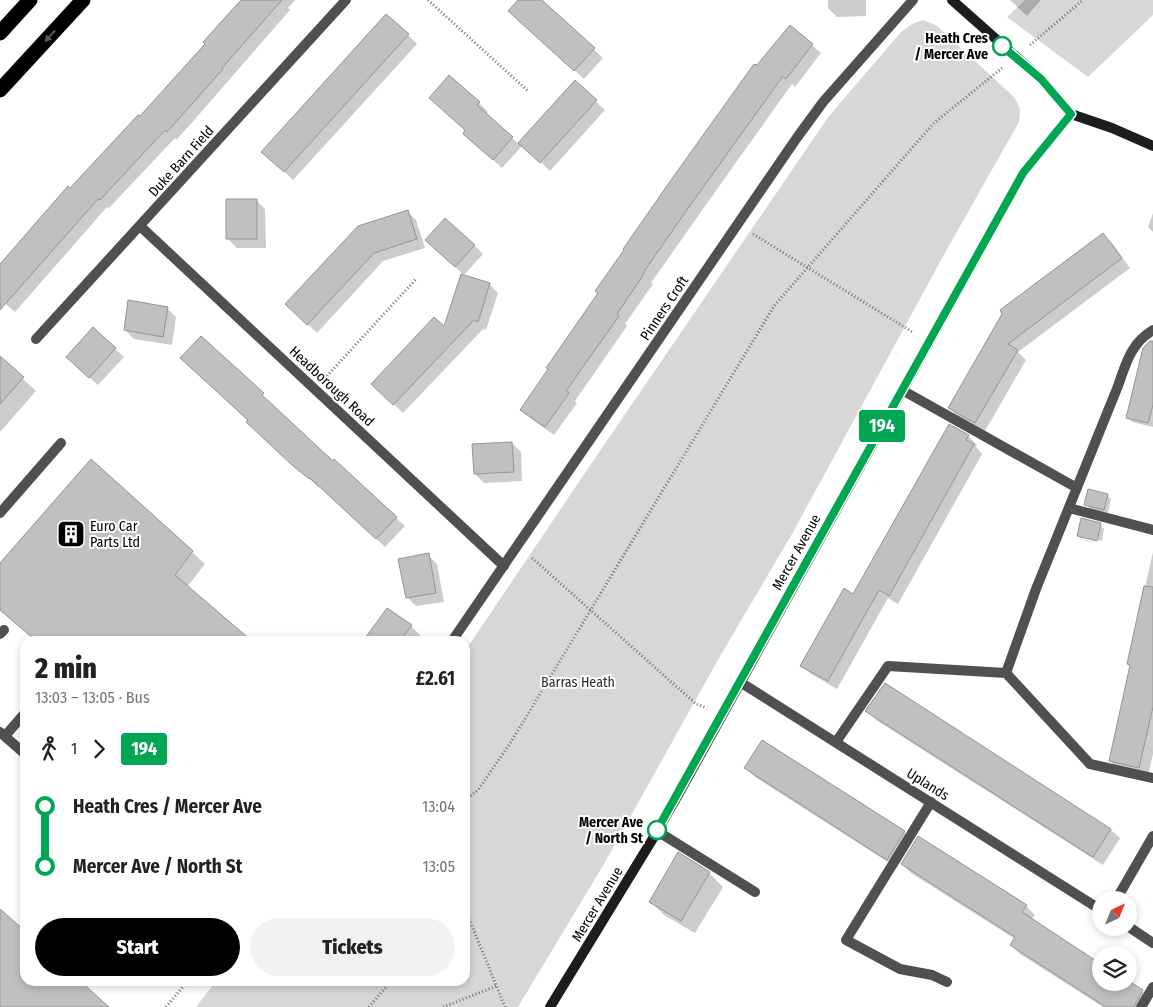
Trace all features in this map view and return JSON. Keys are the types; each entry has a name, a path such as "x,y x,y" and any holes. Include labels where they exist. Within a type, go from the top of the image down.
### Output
{"highway":[{"path":"0,32 30,0"},
{"path":"0,90 83,0"}],"street":[{"name":"Duke Barn Field","path":"36,339 346,0"},
{"name":"Pinners Croft","path":"455,636 823,102 913,0"},
{"path":"953,0 1041,79 1071,114 1112,128 1153,146"},
{"name":"Mercer Avenue","path":"550,1007 657,831 1023,173 1071,114"},
{"name":"Headborough Road","path":"140,226 504,566"},
{"path":"1006,674 1036,589 1118,386 1129,354 1139,340 1153,330"},
{"path":"902,390 1077,488"},
{"path":"0,513 61,442"},
{"path":"1069,508 1153,530"},
{"path":"836,742 888,666 1006,674 1090,764 1153,778"},
{"name":"Uplands","path":"740,682 1092,904"},
{"path":"20,718 2,734 20,750"},
{"path":"931,802 846,940 900,969 932,975 947,982"},
{"path":"657,831 754,892"},
{"path":"1121,891 1153,836"},
{"path":"1138,933 1153,943"},
{"path":"1141,1007 1153,987"}],"path":[{"path":"428,0 528,90"},
{"path":"470,796 478,790 511,742 774,306 933,124 1083,0"},
{"path":"738,224 806,268 929,341"},
{"path":"315,389 416,279"},
{"path":"518,546 696,704 722,715"},
{"path":"470,921 506,1007"},
{"path":"166,1007 184,986"},
{"path":"369,1007 387,986"},
{"path":"443,1007 497,986"}],"green space":[{"path":"1025,0 1153,0 1153,15 1088,77 1007,17"},
{"name":"Barras Heath","path":"923,20 936,25 1015,98 1020,109 1019,122 941,260 792,534 719,658 604,864 518,1007 196,1007 212,986 470,986 470,644 829,116 901,32 912,24"}],"building":[{"path":"241,0 282,0 167,132 165,130 100,200 98,199 0,310 0,264 68,186 70,188 138,115 140,116 205,44 203,42"},
{"path":"518,0 542,0 595,48 574,71 508,11"},
{"path":"386,14 409,34 284,172 261,152"},
{"path":"790,25 813,44 786,79 783,76 684,214 643,273 617,314 619,316 566,391 569,393 545,427 520,410 548,369 546,368 598,293 595,291 671,180 754,64 757,65"},
{"path":"449,75 480,102 477,105 513,137 493,160 463,134 465,130 429,98"},
{"path":"575,80 597,100 540,163 518,143"},
{"path":"226,199 257,199 257,239 226,239"},
{"path":"408,210 417,239 374,253 307,325 285,304 358,226"},
{"path":"445,218 475,245 455,267 425,240"},
{"path":"1103,233 1122,258 1008,344 1018,350 975,423 948,408 1002,314 1000,310"},
{"path":"461,274 490,283 478,322 474,320 393,405 371,384 434,317 444,326"},
{"path":"128,300 168,307 163,337 124,330"},
{"path":"93,327 116,348 89,378 66,357"},
{"path":"201,336 264,393 262,395 333,461 334,459 397,517 376,539 310,478 292,465 246,422 248,420 180,358"},
{"path":"1150,341 1153,341 1153,405 1148,423 1126,418 1143,348"},
{"path":"0,356 24,377 0,404"},
{"path":"949,424 969,435 966,440 974,444 889,596 879,590 828,681 800,666 844,588 853,594"},
{"path":"512,442 514,472 474,474 472,444"},
{"path":"91,459 193,551 175,575 246,636 30,636 0,610 0,563"},
{"path":"1088,489 1108,494 1104,510 1084,505"},
{"path":"1081,518 1101,523 1097,541 1077,536"},
{"path":"429,553 436,593 406,598 398,559"},
{"path":"1144,586 1153,587 1153,707 1139,768 1109,761 1130,665 1127,664"},
{"path":"387,608 412,625 404,636 367,636"},
{"path":"885,683 1111,829 1093,857 865,711"},
{"path":"762,740 905,831 887,860 744,768"},
{"path":"918,836 1027,905 1022,912 1092,958 1092,991 1137,991 1137,986 1143,990 1134,1007 1106,1007 1010,945 1015,937 901,864"},
{"path":"678,852 710,872 681,921 649,902"},
{"path":"0,909 20,927 20,986 86,986 109,1007 0,1007"}],"bus line":[{"name":"194","path":"657,830 1023,173 1071,114 1041,79 1002,46"}],"place":[{"name":"Heath Cres / Mercer Ave","path":"1002,46"},
{"name":"Euro Car Parts Ltd","path":"71,534"},
{"name":"Mercer Ave / North St","path":"657,830"}]}
